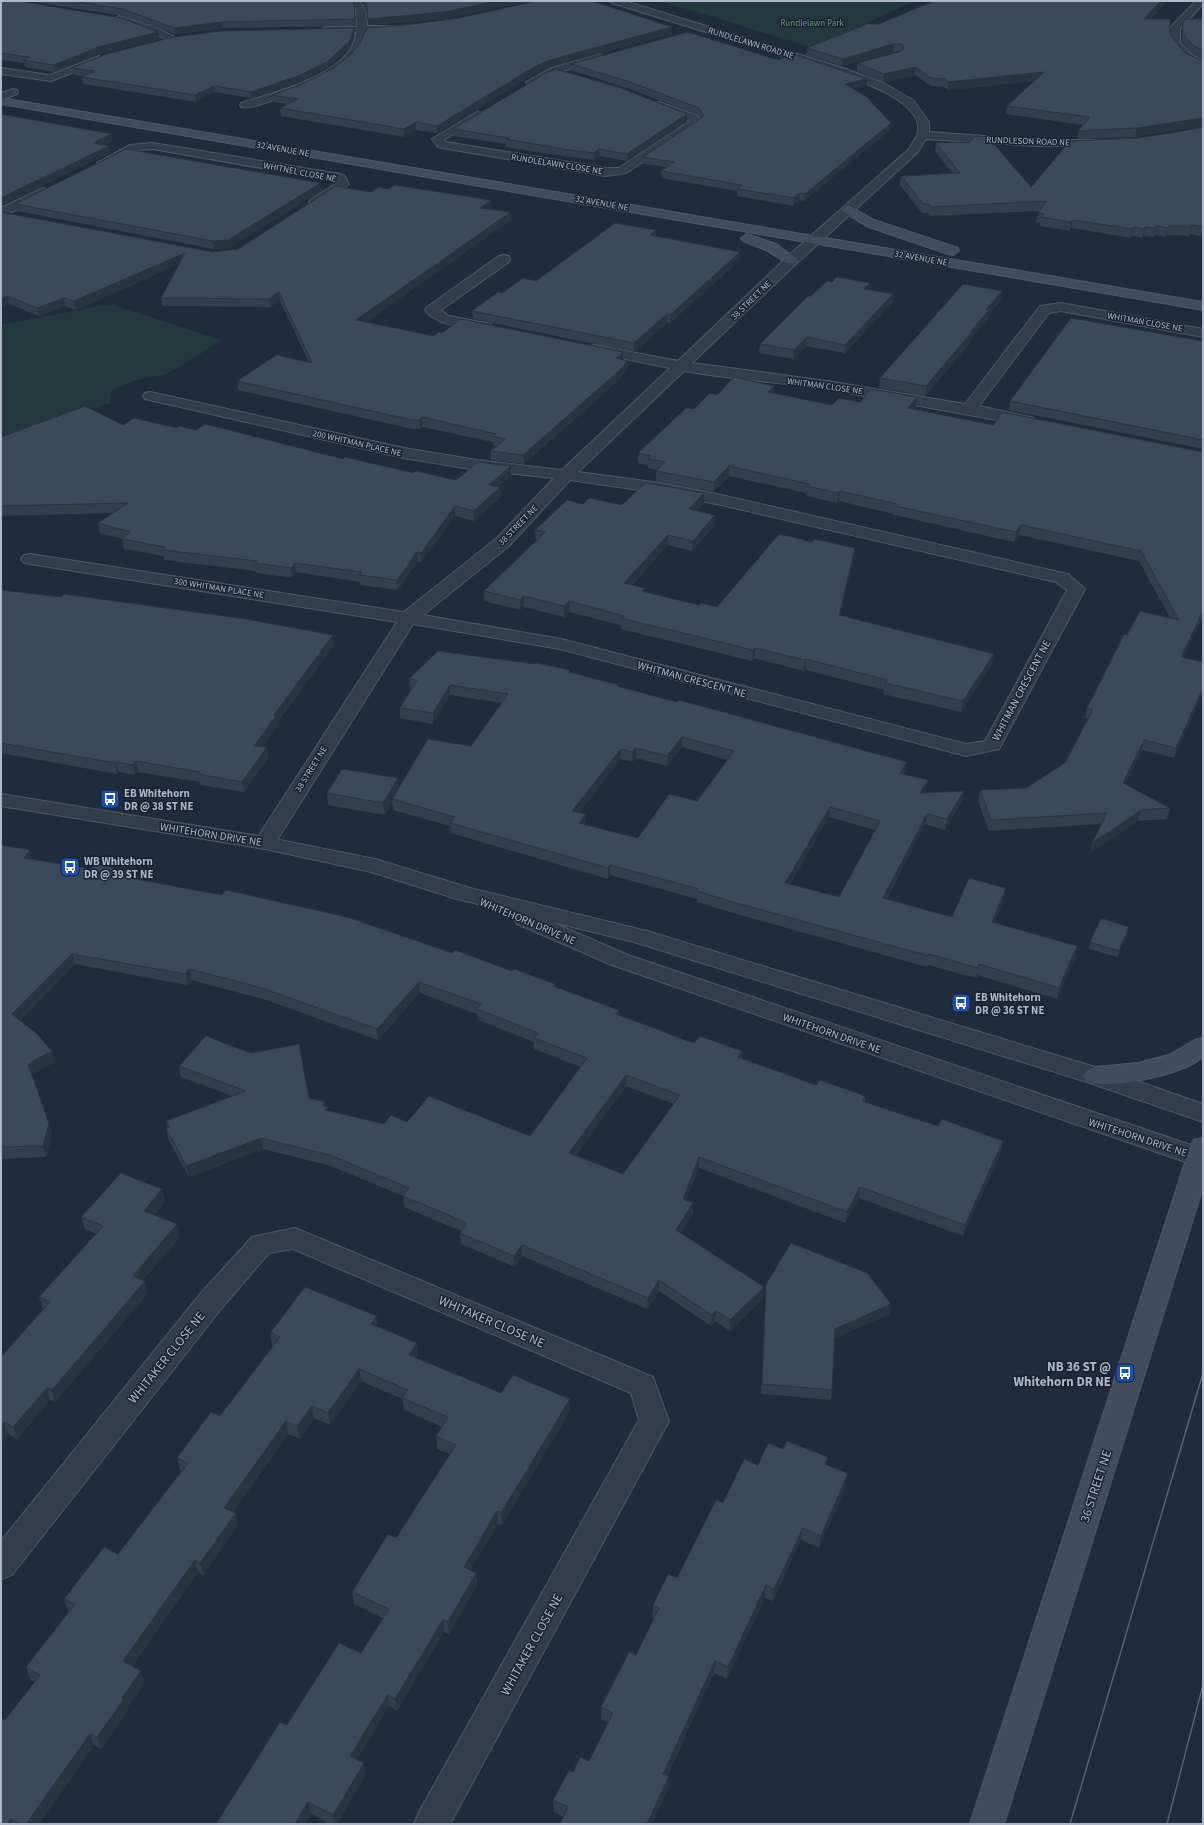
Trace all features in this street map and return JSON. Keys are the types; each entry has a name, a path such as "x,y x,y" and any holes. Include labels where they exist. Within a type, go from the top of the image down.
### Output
{"main road":[{"name":"32 AVENUE NE","path":"7,91 396,156"},
{"name":"32 AVENUE NE","path":"1,101 693,219 818,232 953,251 1203,293"},
{"path":"848,209 870,223 887,230 953,251"},
{"path":"693,219 771,247 792,260"},
{"name":"32 AVENUE NE","path":"818,232 1203,306"},
{"path":"1096,1076 1138,1072 1178,1062 1203,1046"},
{"name":"36 STREET NE","path":"987,1824 1202,1155"}],"street":[{"path":"245,105 283,94 327,73 353,52 358,45 362,30 362,13 354,1"},
{"name":"RUNDLELAWN ROAD NE","path":"616,1 842,71 879,85 909,102 923,122 923,135"},
{"path":"1201,1 1175,28 1175,42 1188,57 1203,65"},
{"path":"110,18 137,24 178,39 155,43"},
{"path":"315,30 406,28"},
{"path":"690,33 706,29"},
{"path":"521,88 555,70 611,54"},
{"path":"1,71 51,78 112,55"},
{"path":"842,71 856,67"},
{"path":"555,70 576,77"},
{"path":"1,97 7,91"},
{"name":"RUNDLELAWN CLOSE NE","path":"489,108 438,139 442,145 606,172 622,171 696,122 694,118 646,100"},
{"path":"818,232 848,209 913,151 923,135"},
{"name":"RUNDLESON ROAD NE","path":"923,135 1037,143 1108,143"},
{"name":"WHITNEL CLOSE NE","path":"94,167 134,148 153,146 340,178 343,184 307,207"},
{"path":"1,213 54,187"},
{"path":"1,213 24,218"},
{"name":"38 STREET NE","path":"265,843 408,618 503,542 566,475 792,260 818,232"},
{"path":"499,330 445,319 432,310 504,259"},
{"name":"WHITMAN CLOSE NE","path":"969,409 1045,309 1061,307 1203,333"},
{"name":"WHITMAN CLOSE NE","path":"583,347 681,367 827,385 1047,424"},
{"name":"200 WHITMAN PLACE NE","path":"150,396 404,453 477,465 566,475"},
{"name":"WHITMAN CRESCENT NE","path":"408,618 561,644 966,750 992,745 1076,589 1062,578 721,500 660,488 566,475"},
{"name":"300 WHITMAN PLACE NE","path":"30,559 408,618"},
{"name":"WHITEHORN DRIVE NE","path":"1,800 265,843 375,866 465,894 639,936 1096,1076 1203,1113"},
{"name":"WHITEHORN DRIVE NE","path":"465,894 620,960 1051,1108 1202,1155"},
{"name":"WHITAKER CLOSE NE","path":"1,1565 211,1302 261,1244 295,1238 643,1385 654,1421 432,1824"}],"green space":[{"name":"Rundlelawn Park","path":"660,1 914,1 814,48"},
{"path":"109,304 223,340 167,374 133,381 114,389 110,395 111,403 31,425 12,436 1,432 1,325"}],"building":[{"path":"1,1 20,1 121,18 158,32 99,47 53,65 23,60 29,57 1,53"},
{"path":"71,1 352,1 354,3 355,19 222,22 174,28 123,9"},
{"path":"364,1 497,1 444,12 368,19 367,6"},
{"path":"536,1 592,1 672,27 550,60 536,66 437,126 416,122 404,129 280,108 298,99 272,95 298,86 334,68 349,56 360,43 367,28 459,18"},
{"path":"934,1 1161,1 1144,19 1170,19 1170,35 1185,53 1203,61 1203,118 1137,128 1078,131 1090,117 1007,106 1044,72 948,82 945,79 931,78 916,67 884,74 857,63 902,51 904,47 902,44 893,44 843,59 807,48 867,24 879,24"},
{"path":"1185,19 1203,19 1203,51 1194,46 1183,34 1183,22"},
{"path":"354,28 350,41 327,62 298,76 251,92 214,86 195,95 82,77 95,71 71,68 107,54 173,37 222,31"},
{"path":"688,32 778,60 793,54 867,79 845,84 867,97 891,123 805,194 800,193 794,198 737,189 742,185 661,171 674,162 643,157 701,118 704,115 699,108 630,82 571,64"},
{"path":"556,69 621,88 687,114 627,154 599,149 594,153 563,149 453,129 546,73"},
{"path":"1,114 112,134 93,143 109,146 1,198"},
{"path":"1203,127 1203,227 1192,225 1191,227 1169,226 1168,228 1157,226 1156,228 1145,227 1144,229 1134,227 1133,229 1041,217 1044,214 1038,213 1047,201 931,207 928,204 923,204 901,176 960,173 936,143 970,142 976,136 988,137 1031,187 1070,141 1137,138"},
{"path":"126,149 321,183 228,240 213,241 15,204"},
{"path":"394,185 491,200 480,208 511,212 356,320 434,336 439,332 442,333 461,319 623,352 616,358 628,361 621,369 523,455 491,451 505,439 493,436 496,434 422,417 419,420 412,420 237,381 276,355 312,363 279,292 269,299 161,298 185,253 74,301 64,298 37,308 7,296 1,299 1,212 213,252 238,249 336,186 371,192 379,187 388,189"},
{"path":"615,223 656,230 650,235 740,252 670,315 667,314 634,343 472,311 498,292 502,293 523,278 536,281"},
{"path":"837,277 870,283 864,289 893,294 845,345 807,337 794,350 760,344 808,296 811,296 827,281 832,282"},
{"path":"963,284 1002,291 986,310 989,310 970,332 972,332 926,386 880,378"},
{"path":"1071,318 1203,341 1203,440 1010,401"},
{"path":"734,377 774,386 768,392 832,405 839,398 860,402 871,389 917,397 908,408 993,425 1002,412 1203,452 1203,611 1181,657 1203,662 1203,688 1176,748 1144,740 1123,783 1170,808 1141,810 1092,843 1107,813 991,820 980,790 1026,788 1065,763 1093,709 1087,708 1124,634 1127,635 1140,611 1179,620 1141,551 1021,525 1016,532 895,506 897,504 840,491 838,493 807,486 809,484 729,466 714,482 656,471 665,462 648,459 651,456 638,453 686,408 694,409 710,393 717,395"},
{"path":"85,406 123,425 134,418 177,428 179,426 196,430 205,424 343,459 345,457 414,473 416,471 456,480 478,462 511,466 489,485 500,487 474,511 455,506 421,553 417,552 397,580 359,575 361,572 295,563 291,568 255,563 257,561 163,550 165,547 122,539 130,532 98,523 128,503 1,506 1,437"},
{"path":"645,483 704,493 689,509 715,515 693,541 668,535 624,583 644,588 642,591 699,605 701,603 717,607 779,534 812,542 814,539 855,548 839,615 994,654 963,701 885,683 887,680 806,659 755,648 753,650 621,618 624,616 569,601 564,606 524,596 520,600 484,591 545,532 535,530 567,500 583,504 589,498 622,505"},
{"path":"1,590 61,597 64,594 246,619 333,635 274,715 276,716 254,746 267,747 242,782 198,774 200,772 136,761 133,765 115,763 1,743"},
{"path":"438,651 535,664 537,663 570,670 569,672 619,685 617,686 677,702 679,700 907,762 900,773 928,780 920,793 964,791 947,819 927,814 883,898 952,917 969,878 1006,888 992,922 1077,946 1059,988 979,964 978,968 929,954 929,956 733,902 697,891 699,889 610,865 608,868 450,823 455,817 392,799 428,739 471,746 508,694 450,685 433,713 400,708 417,680 409,679","holes":["682,737 734,751 697,801 669,794 638,838 579,823 586,814 572,811 621,749 632,752 636,748 667,756","830,807 880,821 839,897 785,883"]},
{"path":"342,769 398,778 383,803 327,793"},
{"path":"1,845 30,850 24,858 91,869 95,864 134,872 130,878 222,895 226,890 347,917 452,953 455,950 512,971 514,969 555,984 553,986 619,1010 616,1014 694,1043 700,1036 742,1051 738,1057 816,1085 820,1080 865,1096 862,1101 938,1126 942,1119 1003,1141 965,1225 860,1187 847,1212 699,1157 683,1199 693,1203 676,1230 764,1287 730,1320 716,1310 712,1315 659,1280 648,1298 522,1245 514,1256 460,1233 467,1223 403,1196 409,1188 330,1155 261,1138 186,1166 166,1128 169,1127 166,1121 246,1091 179,1066 206,1036 251,1053 299,1044 309,1098 325,1102 323,1106 328,1107 326,1110 384,1124 391,1115 407,1122 429,1096 530,1136 587,1058 534,1038 538,1033 477,1009 481,1004 419,982 377,1029 262,988 189,969 185,974 72,954 12,1014 36,1033 52,1051 28,1064 49,1123 43,1146 1,1147","holes":["626,1075 680,1095 623,1174 569,1153"]},
{"path":"1101,918 1129,927 1119,951 1090,942"},
{"path":"121,1173 162,1189 144,1211 177,1224 133,1276 145,1281 52,1390 47,1388 13,1427 4,1422 1,1426 1,1357 50,1302 39,1297 103,1226 81,1217"},
{"path":"791,1243 867,1273 891,1304 835,1329 832,1390 762,1384 766,1284"},
{"path":"305,1287 377,1316 371,1324 417,1343 409,1355 501,1393 513,1375 570,1399 501,1513 497,1511 464,1567 476,1573 448,1622 443,1620 395,1699 388,1694 350,1756 364,1763 333,1815 308,1802 295,1824 216,1824 280,1722 287,1725 339,1643 361,1653 389,1609 352,1592 388,1534 396,1538 456,1445 436,1436 448,1417 402,1398 408,1390 359,1369 328,1413 312,1406 297,1426 286,1421 224,1508 236,1513 200,1563 195,1560 123,1661 141,1671 122,1698 124,1699 97,1737 90,1734 26,1824 19,1824 11,1819 7,1824 1,1824 1,1718 5,1720 40,1675 26,1667 75,1604 64,1599 104,1547 118,1554 188,1463 177,1458 211,1412 220,1416 280,1337 270,1333"},
{"path":"787,1441 828,1457 825,1464 848,1473 821,1536 803,1528 774,1589 766,1585 728,1667 715,1661 663,1774 669,1776 647,1824 560,1824 568,1807 553,1800 569,1770 573,1772 580,1757 589,1761 613,1713 601,1707 629,1652 636,1655 659,1608 653,1605 668,1574 677,1578 716,1500 723,1503 744,1459 758,1465 768,1443 783,1449"}],"tram line":[{"path":"1070,1824 1203,1373"},
{"path":"1167,1824 1203,1685"}],"place":[{"name":"EB Whitehorn DR @ 38 ST NE","path":"110,799"},
{"name":"WB Whitehorn DR @ 39 ST NE","path":"70,867"},
{"name":"EB Whitehorn DR @ 36 ST NE","path":"961,1003"},
{"name":"NB 36 ST @ Whitehorn DR NE","path":"1125,1373"}]}
